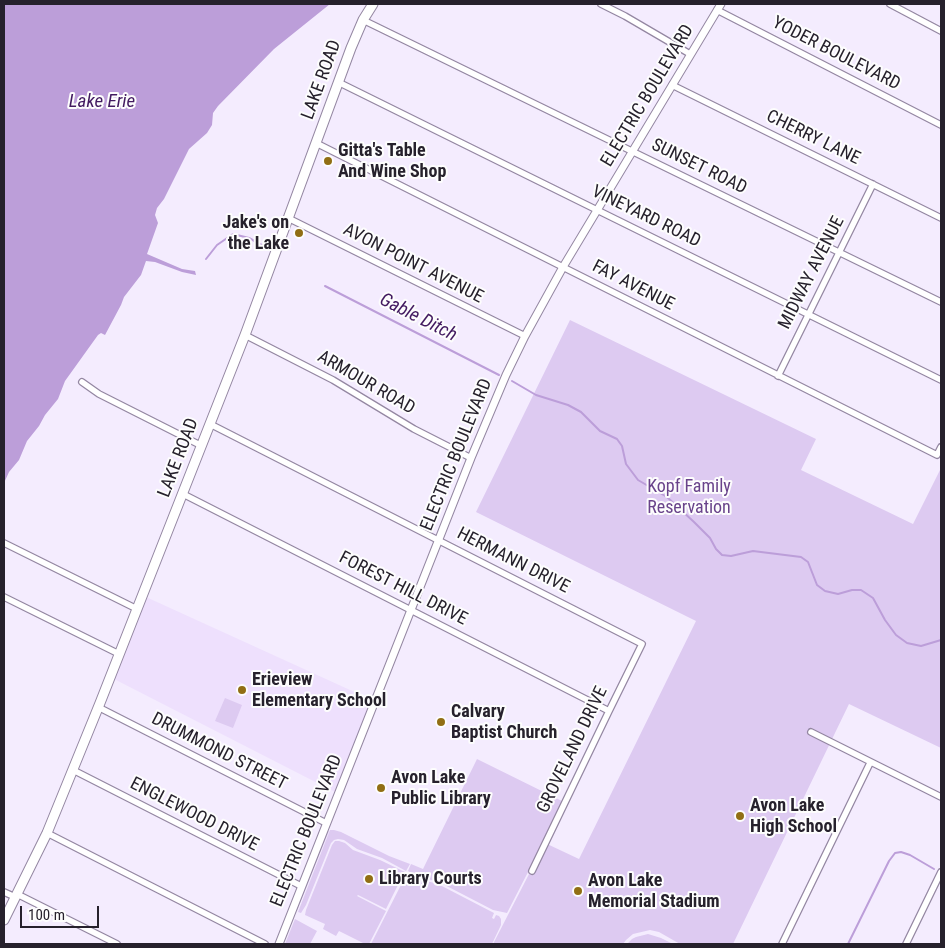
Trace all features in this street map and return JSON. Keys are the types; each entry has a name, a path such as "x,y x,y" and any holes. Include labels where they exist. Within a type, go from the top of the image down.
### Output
{"main road":[{"name":"LAKE ROAD","path":"4,920 47,833 120,654 245,335 338,82 363,20 373,4"}],"street":[{"path":"601,4 690,54"},
{"path":"890,4 941,31"},
{"name":"ELECTRIC BOULEVARD","path":"278,944 502,384 525,336 563,267 719,7"},
{"name":"YODER BOULEVARD","path":"719,7 941,125"},
{"name":"SUNSET ROAD","path":"363,20 941,302"},
{"name":"VINEYARD ROAD","path":"338,82 941,380"},
{"name":"CHERRY LANE","path":"672,85 941,218"},
{"name":"FAY AVENUE","path":"316,143 778,376 939,454"},
{"name":"MIDWAY AVENUE","path":"778,376 873,184"},
{"name":"AVON POINT AVENUE","path":"288,218 525,336"},
{"name":"ARMOUR ROAD","path":"245,335 333,380 414,429 471,458"},
{"path":"82,382 99,394 202,446"},
{"name":"HERMANN DRIVE","path":"210,424 642,644"},
{"path":"939,454 941,447"},
{"name":"FOREST HILL DRIVE","path":"183,494 608,711"},
{"path":"4,543 137,609"},
{"path":"4,597 120,654"},
{"name":"GROVELAND DRIVE","path":"532,870 642,644"},
{"name":"DRUMMOND STREET","path":"98,707 326,823"},
{"path":"811,732 941,798"},
{"path":"782,944 870,762"},
{"name":"ENGLEWOOD DRIVE","path":"73,770 302,886"},
{"path":"47,833 266,944"},
{"path":"906,944 941,872"},
{"path":"4,892 116,944"}],"shaded area":[{"name":"Erieview Elementary School","path":"146,597 372,700 335,792 114,679"}],"green space":[{"name":"Kopf Family Reservation","path":"570,320 816,439 801,470 913,524 941,468 941,748 849,704 733,944 680,944 659,932 650,930 633,934 623,944 493,944 545,843 579,859 696,621 476,512"},
{"path":"225,698 242,705 233,728 215,721"},
{"path":"477,759 564,802 507,913 493,910 437,881 420,878 408,871 411,864 423,869"},
{"path":"330,830 341,832 389,856 410,864 406,871 382,858 357,849 344,840 334,840 331,843 306,905 301,913 298,912"},
{"path":"329,831 297,911 296,908 326,833"},
{"path":"335,841 345,843 353,850 405,872 386,909 357,896 386,911 369,944 365,944 339,931 336,936 323,929 325,924 305,915"},
{"path":"407,873 419,879 438,884 494,913 492,918 494,919 496,915 499,916 501,925 492,944 371,944 404,879 407,880 408,878 405,876"},
{"path":"295,919 317,931 310,944 285,944"},
{"path":"648,934 673,944 627,944 636,937"}],"water":[{"name":"Lake Erie","path":"4,4 330,4 274,49 218,106 213,113 212,125 207,133 189,149 164,199 157,208 155,215 158,223 147,254 182,269 195,271 196,275 146,261 141,275 124,297 105,335 101,333 98,335 65,381 58,399 27,441 19,460 9,472 4,483"}],"waterway":[{"name":"Gable Ditch","path":"206,259 217,245 233,234 249,238 269,249"},
{"name":"Gable Ditch","path":"325,286 499,375"},
{"name":"Gable Ditch","path":"512,381 536,395 568,405 581,412 600,431 617,439 622,446 626,464 638,480 667,497 710,538 722,555 731,556 753,551 801,557 808,562 817,585 825,591 838,594 852,590 861,590 873,598 896,635 907,643 921,646 941,640"},
{"path":"848,944 889,861 895,853 901,852 910,855 934,869"}],"place":[{"name":"Gitta's Table And Wine Shop","path":"328,161"},
{"name":"Jake's on the Lake","path":"299,233"},
{"name":"Erieview Elementary School","path":"242,690"},
{"name":"Calvary Baptist Church","path":"441,722"},
{"name":"Avon Lake Public Library","path":"381,788"},
{"name":"Avon Lake High School","path":"740,816"},
{"name":"Library Courts","path":"369,879"},
{"name":"Avon Lake Memorial Stadium","path":"578,891"}]}
